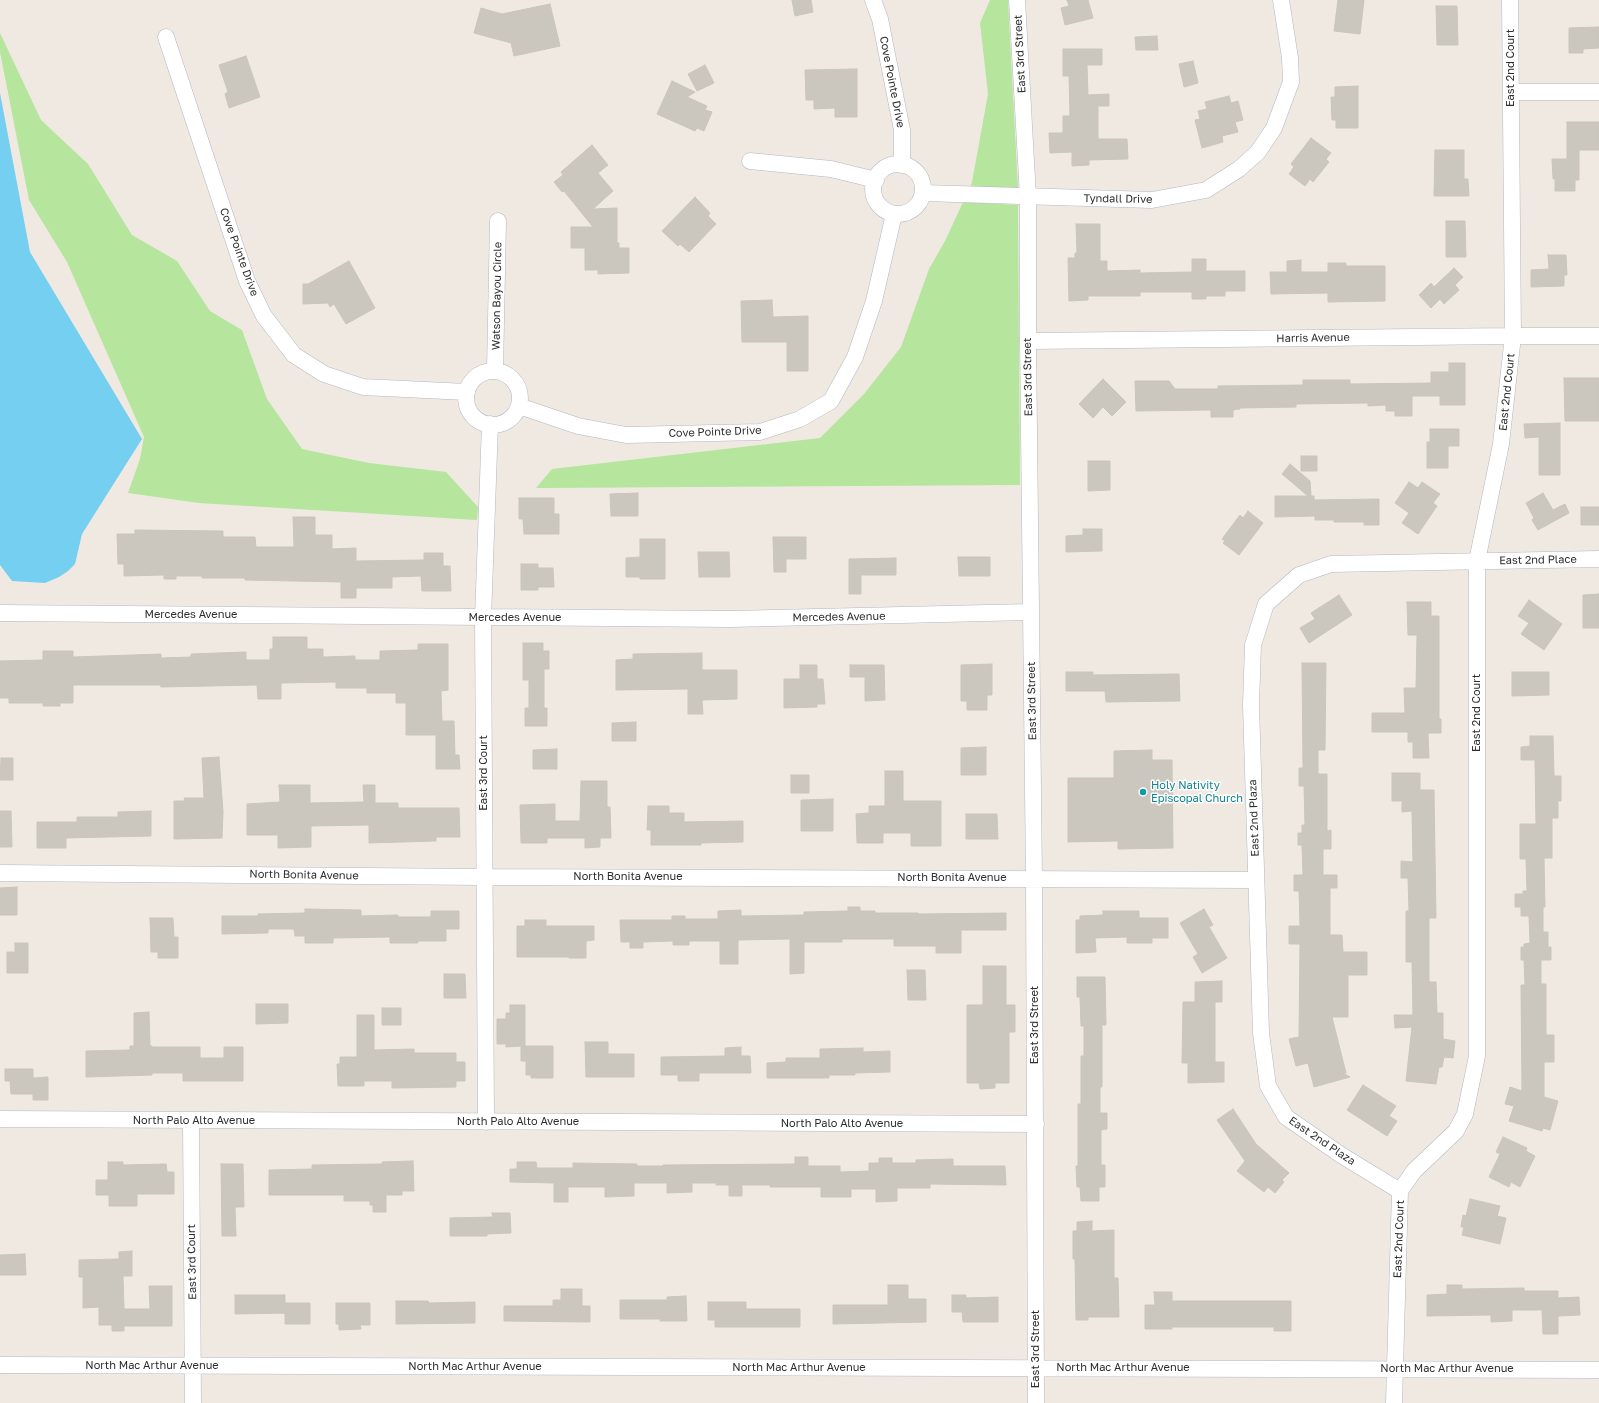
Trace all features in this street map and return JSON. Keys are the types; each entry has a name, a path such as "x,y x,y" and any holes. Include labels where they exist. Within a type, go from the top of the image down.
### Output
{"street":[{"name":"Cove Pointe Drive","path":"873,0 880,19 902,130 902,165"},
{"name":"East 3rd Street","path":"1017,0 1028,197 1030,612 1036,1124 1036,1403"},
{"name":"Tyndall Drive","path":"923,193 1152,200 1206,190 1239,169 1258,152 1274,128 1291,82 1290,58 1281,0"},
{"name":"East 2nd Court","path":"1394,1403 1400,1191 1414,1170 1456,1131 1465,1114 1477,1056 1477,561 1501,444 1513,336 1510,0"},
{"name":"Cove Pointe Drive","path":"166,37 248,281 264,316 294,355 324,374 364,387 467,392"},
{"path":"1511,92 1599,92"},
{"path":"750,161 831,169 876,180"},
{"path":"902,165 915,171 920,177 923,185 923,193 921,200 910,212 894,214 880,206 876,200 874,192 876,180 884,170 891,166 902,165"},
{"name":"Cove Pointe Drive","path":"519,406 578,426 626,435 760,432 800,419 831,401 855,357 874,301 894,214"},
{"name":"Watson Bayou Circle","path":"495,371 498,221"},
{"name":"Harris Avenue","path":"1028,341 1599,336"},
{"path":"495,371 503,372 511,377 517,384 520,392 520,402 517,411 511,418 504,423 490,424 477,419 471,412 467,405 467,392 472,380 486,372 495,371"},
{"name":"East 3rd Court","path":"486,1122 483,618 490,424"},
{"name":"East 2nd Place","path":"1477,561 1599,559"},
{"name":"East 2nd Plaza","path":"1400,1191 1341,1155 1286,1117 1268,1086 1261,1033 1251,705 1253,645 1266,604 1299,574 1331,564 1477,561"},
{"name":"Mercedes Avenue","path":"0,613 730,619 1030,612"},
{"name":"North Bonita Avenue","path":"0,873 484,877 1256,880"},
{"name":"North Palo Alto Avenue","path":"0,1119 1036,1124"},
{"name":"East 3rd Court","path":"191,1121 193,1403"},
{"name":"North Mac Arthur Avenue","path":"0,1365 1599,1370"}],"green space":[{"path":"990,0 1008,0 1018,189 970,187 988,94 980,23"},
{"path":"0,33 41,120 88,164 132,235 177,261 210,311 242,330 267,399 302,449 369,463 446,472 478,507 477,520 199,503 128,493 140,459 144,437 67,262 29,200 0,52"},
{"path":"963,202 1018,205 1020,485 536,488 552,469 820,438 864,394 901,347 929,269 945,241"}],"water":[{"path":"0,93 30,252 142,439 82,534 75,564 59,577 45,583 12,581 0,565"}],"building":[{"path":"792,0 811,0 813,12 795,16"},
{"path":"1067,0 1088,0 1093,18 1065,25 1061,8 1069,6"},
{"path":"1338,0 1364,0 1360,34 1334,31"},
{"path":"550,4 560,46 514,56 511,43 474,33 481,8 502,14"},
{"path":"1436,6 1457,6 1458,45 1437,45"},
{"path":"1599,27 1599,48 1583,49 1583,53 1569,53 1569,28"},
{"path":"1157,36 1158,50 1136,50 1135,37"},
{"path":"1063,49 1102,49 1102,65 1087,65 1088,95 1109,94 1109,106 1098,106 1098,139 1127,139 1128,159 1089,160 1089,165 1072,166 1072,152 1050,153 1049,133 1063,133 1063,116 1070,116 1069,76 1063,76"},
{"path":"246,56 260,97 229,108 225,94 228,92 219,65"},
{"path":"1193,61 1198,83 1184,87 1179,64"},
{"path":"705,65 714,83 697,91 688,74"},
{"path":"857,69 857,117 835,117 835,108 814,109 814,100 806,100 805,70"},
{"path":"672,81 695,92 687,97 707,106 705,110 712,112 704,131 697,128 695,131 657,114"},
{"path":"1358,86 1358,128 1336,128 1336,120 1332,120 1331,97 1335,97 1335,87"},
{"path":"1229,96 1231,103 1238,101 1243,120 1235,122 1238,132 1222,136 1223,142 1202,148 1195,120 1200,119 1198,111 1207,109 1205,102"},
{"path":"1567,122 1599,122 1599,150 1579,150 1579,180 1575,180 1575,191 1555,191 1552,159 1567,159"},
{"path":"1311,138 1331,153 1326,159 1329,162 1313,182 1310,179 1305,186 1289,174 1294,167 1291,164"},
{"path":"592,145 608,165 598,173 613,191 593,209 617,208 617,243 619,243 619,248 629,248 629,273 598,274 598,270 585,270 585,248 571,248 571,227 593,227 564,191 562,192 554,182 563,175 561,172"},
{"path":"1435,150 1464,150 1464,179 1468,179 1469,196 1434,196"},
{"path":"695,197 710,213 708,216 716,224 689,252 680,244 678,246 662,231"},
{"path":"1446,221 1465,221 1466,257 1446,257"},
{"path":"1076,224 1100,224 1100,261 1107,261 1107,271 1140,270 1140,273 1192,272 1192,259 1206,259 1206,271 1245,271 1245,291 1225,291 1225,296 1206,296 1206,299 1192,299 1192,292 1140,292 1140,296 1088,296 1088,300 1069,301 1068,258 1075,258 1075,253 1077,253"},
{"path":"1548,255 1566,255 1567,275 1564,275 1564,286 1531,287 1531,270 1549,269"},
{"path":"1301,260 1301,272 1328,272 1328,263 1346,263 1346,266 1385,266 1385,301 1328,302 1328,293 1271,294 1270,272 1287,272 1287,261"},
{"path":"349,261 375,308 346,324 334,304 330,307 328,303 303,304 303,284 308,284"},
{"path":"1454,268 1463,277 1455,285 1459,290 1444,304 1440,299 1431,308 1419,295 1431,283 1434,287"},
{"path":"772,300 773,317 808,316 808,371 787,371 787,342 742,342 741,301"},
{"path":"1449,363 1465,363 1465,405 1440,405 1440,396 1412,396 1412,416 1395,416 1395,411 1386,411 1386,405 1368,406 1368,403 1296,404 1296,407 1240,408 1233,410 1233,417 1211,417 1211,410 1136,411 1135,381 1169,381 1175,389 1218,389 1218,386 1303,385 1303,380 1350,380 1350,384 1431,383 1431,372 1449,372"},
{"path":"1564,378 1599,378 1599,421 1565,421"},
{"path":"1103,379 1126,402 1112,416 1103,407 1093,418 1079,404"},
{"path":"1560,423 1560,475 1539,475 1539,437 1525,438 1524,424"},
{"path":"1430,429 1459,429 1459,446 1448,446 1448,468 1427,468 1427,442 1430,442"},
{"path":"1301,456 1317,456 1317,471 1301,471"},
{"path":"1088,461 1110,461 1110,490 1088,491"},
{"path":"1290,464 1310,481 1311,496 1314,496 1314,500 1379,499 1379,525 1364,525 1364,522 1334,522 1334,520 1315,520 1315,516 1275,517 1275,496 1308,496 1282,474"},
{"path":"1409,482 1418,488 1422,482 1440,494 1433,503 1437,506 1418,534 1402,523 1409,513 1395,503"},
{"path":"638,493 638,516 611,516 610,494"},
{"path":"1543,493 1553,510 1565,504 1569,513 1538,530 1532,520 1534,518 1526,503"},
{"path":"519,498 554,498 554,514 559,514 559,534 524,534 523,519 519,519"},
{"path":"1581,507 1599,507 1599,525 1581,525"},
{"path":"1248,511 1263,523 1239,555 1223,543 1225,541 1222,539 1240,515 1243,518"},
{"path":"293,517 315,517 315,535 332,535 332,549 356,548 356,561 424,560 424,553 443,553 443,566 450,566 451,591 422,591 421,576 392,577 392,588 356,588 356,598 341,598 341,582 245,580 245,578 202,578 202,576 176,576 176,579 164,579 164,575 124,576 124,564 118,564 117,534 135,534 135,530 223,531 223,537 255,537 256,547 294,547"},
{"path":"1083,529 1102,529 1102,551 1066,552 1066,536 1083,535"},
{"path":"773,537 806,537 806,559 786,559 786,572 774,572"},
{"path":"640,539 665,539 665,579 640,579 640,577 626,577 626,558 640,557"},
{"path":"698,552 729,552 730,577 699,577"},
{"path":"958,557 990,557 990,576 959,576"},
{"path":"896,558 896,575 861,575 861,594 849,594 849,559"},
{"path":"521,564 538,564 538,568 553,568 554,587 538,587 538,590 521,590"},
{"path":"1599,594 1599,628 1583,628 1583,595"},
{"path":"1339,595 1352,615 1309,643 1300,628 1315,619 1311,613"},
{"path":"1529,600 1562,624 1544,650 1521,634 1529,623 1518,616"},
{"path":"1407,602 1431,602 1431,616 1439,616 1439,719 1441,719 1441,733 1428,733 1429,758 1413,758 1413,742 1408,742 1408,732 1372,732 1372,713 1405,713 1404,688 1416,688 1417,635 1408,635"},
{"path":"273,637 307,637 307,649 323,649 323,657 355,656 355,660 380,660 380,651 418,650 418,644 448,644 448,690 441,691 442,721 454,721 455,755 459,755 460,769 436,769 436,735 406,735 406,703 396,703 396,693 367,693 367,688 336,688 336,682 281,683 281,699 258,699 257,685 161,687 160,685 73,685 73,703 60,703 60,706 43,706 43,703 9,703 9,698 0,698 0,661 43,660 43,651 73,651 73,657 161,654 161,658 191,657 191,654 246,652 246,660 270,660 270,649 273,649"},
{"path":"523,643 543,643 543,651 549,651 549,669 544,669 544,708 547,708 547,726 525,726 525,708 529,708 529,680 523,680"},
{"path":"702,653 702,670 737,670 737,699 702,700 703,714 688,714 688,689 616,690 616,660 633,659 633,654"},
{"path":"1302,663 1326,663 1325,750 1318,750 1318,774 1327,774 1327,831 1331,830 1331,849 1323,849 1323,875 1337,875 1337,888 1330,888 1330,935 1342,935 1343,952 1367,952 1367,975 1348,975 1348,1017 1332,1017 1346,1073 1343,1073 1350,1077 1314,1087 1308,1063 1296,1066 1289,1039 1299,1037 1300,944 1289,944 1289,926 1300,926 1299,891 1294,891 1294,875 1303,875 1302,845 1298,845 1298,833 1302,833 1302,825 1305,825 1304,786 1299,786 1299,768 1303,768"},
{"path":"992,664 992,695 987,695 987,710 967,710 967,701 961,701 961,665"},
{"path":"800,665 817,665 817,679 823,679 825,704 817,704 817,707 784,708 784,679 800,679"},
{"path":"850,665 884,665 885,700 865,701 865,677 850,677"},
{"path":"1066,672 1093,672 1093,675 1179,674 1180,701 1106,702 1105,691 1066,691"},
{"path":"1512,672 1549,672 1549,695 1512,696"},
{"path":"636,722 636,741 612,741 612,723"},
{"path":"1530,736 1553,736 1554,776 1561,776 1561,801 1558,801 1558,818 1552,818 1552,858 1544,858 1545,907 1543,907 1543,932 1548,932 1548,947 1551,947 1551,960 1541,960 1541,984 1546,984 1546,1035 1554,1035 1554,1062 1544,1062 1544,1097 1558,1101 1550,1130 1543,1128 1542,1131 1509,1121 1514,1106 1505,1104 1510,1087 1522,1091 1521,985 1525,985 1524,960 1521,960 1521,947 1524,947 1524,944 1530,943 1529,916 1521,916 1521,907 1515,907 1515,894 1523,894 1523,891 1527,891 1526,859 1520,859 1520,824 1536,824 1535,760 1521,760 1521,747 1530,746"},
{"path":"986,747 986,775 961,775 961,748"},
{"path":"557,749 557,769 533,769 533,750"},
{"name":"Holy Nativity Episcopal Church","path":"1152,750 1152,760 1172,760 1173,848 1118,849 1118,841 1068,842 1068,778 1114,778 1114,751"},
{"path":"219,757 223,812 222,838 174,839 174,801 185,801 184,798 204,798 202,758"},
{"path":"1,758 13,758 13,780 0,780"},
{"path":"885,771 903,771 903,801 941,801 941,846 911,846 911,833 883,833 883,843 857,843 856,814 869,813 869,806 885,806"},
{"path":"1392,773 1420,773 1420,790 1434,790 1436,918 1429,918 1429,982 1436,982 1437,1013 1443,1013 1443,1039 1455,1041 1453,1058 1444,1057 1442,1067 1439,1067 1436,1084 1406,1081 1412,1027 1395,1028 1394,1015 1413,1015 1412,962 1406,962 1406,911 1409,911 1408,878 1401,878 1401,861 1413,862 1412,811 1402,812 1402,801 1392,801"},
{"path":"791,775 809,775 809,793 791,793"},
{"path":"581,781 607,781 607,807 610,807 611,838 600,838 600,847 585,848 585,838 547,838 547,843 521,843 520,805 555,804 555,821 580,821"},
{"path":"279,785 310,785 310,803 364,802 363,785 375,785 375,803 398,803 398,808 459,808 460,837 436,837 436,841 369,843 369,825 311,826 311,847 278,848 278,835 247,835 247,804 280,802"},
{"path":"833,799 833,831 801,831 801,800"},
{"path":"648,806 669,806 669,813 684,813 684,822 743,821 743,842 701,843 701,845 651,845 651,830 647,830"},
{"path":"0,811 11,811 12,847 0,847"},
{"path":"151,811 151,836 66,838 66,848 37,848 37,822 77,822 77,817 118,817 118,812"},
{"path":"966,814 997,814 998,839 966,839"},
{"path":"17,887 17,915 0,915 0,888"},
{"path":"848,907 860,907 860,911 875,911 875,913 1006,913 1006,930 961,930 961,953 936,953 936,946 894,946 894,939 842,939 842,942 804,942 804,973 790,974 790,939 738,940 738,964 720,964 720,941 689,941 689,945 673,945 673,941 643,942 643,948 630,948 630,942 621,942 620,920 672,920 672,916 685,916 685,919 718,919 718,911 741,910 741,916 804,915 804,912 848,911"},
{"path":"305,909 361,910 361,916 398,915 398,917 431,917 431,911 459,911 459,929 446,929 446,941 418,941 418,943 390,943 390,937 333,938 333,943 305,943 305,936 295,936 294,929 268,929 268,933 222,934 222,916 258,916 258,914 305,913"},
{"path":"1204,909 1213,925 1209,927 1227,958 1202,973 1193,957 1198,954 1180,923"},
{"path":"1103,911 1139,911 1139,918 1168,918 1168,938 1152,938 1152,943 1127,943 1127,937 1095,938 1096,952 1076,953 1076,920 1080,920 1080,916 1103,915"},
{"path":"150,918 173,918 174,937 178,937 178,958 158,958 158,952 151,952"},
{"path":"525,920 546,920 546,926 594,926 594,940 586,941 586,958 517,957 517,926 525,926"},
{"path":"15,943 28,943 28,973 7,973 7,952 15,952"},
{"path":"983,966 1006,966 1006,1005 1015,1005 1015,1032 1009,1032 1009,1083 995,1083 995,1088 980,1089 979,1083 967,1083 967,1005 983,1005"},
{"path":"907,970 925,970 926,1000 908,1000"},
{"path":"444,974 465,974 466,998 444,998"},
{"path":"1077,977 1105,977 1106,1025 1102,1025 1102,1087 1100,1087 1100,1113 1107,1113 1107,1129 1101,1130 1101,1165 1105,1165 1105,1187 1099,1187 1099,1201 1081,1201 1080,1187 1077,1187 1076,1166 1078,1166 1078,1104 1081,1104 1081,1056 1084,1056 1084,1026 1081,1026 1080,997 1077,997"},
{"path":"1222,981 1222,1002 1215,1002 1215,1062 1224,1062 1224,1082 1188,1083 1188,1063 1182,1063 1183,1002 1195,1002 1195,982"},
{"path":"256,1004 288,1004 288,1023 256,1024"},
{"path":"510,1005 525,1005 525,1046 553,1046 553,1078 531,1078 531,1075 526,1075 526,1061 521,1061 521,1046 506,1047 506,1044 497,1044 497,1019 506,1019 506,1013 510,1013"},
{"path":"382,1008 401,1008 401,1025 382,1025"},
{"path":"149,1012 150,1046 152,1047 200,1047 200,1058 224,1058 224,1047 243,1047 243,1081 183,1081 183,1073 152,1073 152,1075 86,1077 86,1051 130,1050 130,1046 134,1046 134,1013"},
{"path":"357,1015 374,1015 374,1050 414,1049 414,1053 456,1053 456,1062 465,1062 465,1081 456,1081 456,1087 392,1088 392,1081 364,1081 364,1086 338,1086 337,1064 340,1064 340,1057 357,1057"},
{"path":"585,1042 608,1042 608,1054 634,1054 634,1077 586,1077"},
{"path":"741,1047 741,1056 750,1056 751,1073 699,1073 699,1081 678,1081 678,1075 661,1075 661,1057 725,1056 725,1048"},
{"path":"863,1048 863,1052 890,1051 890,1072 855,1073 855,1075 829,1075 829,1078 767,1078 767,1063 786,1062 786,1058 820,1058 820,1049"},
{"path":"5,1069 33,1069 33,1078 48,1077 48,1100 33,1100 33,1094 11,1094 10,1081 5,1081"},
{"path":"1363,1085 1396,1106 1389,1116 1397,1121 1387,1136 1347,1110"},
{"path":"1233,1109 1256,1144 1289,1173 1282,1180 1284,1182 1275,1193 1268,1187 1264,1192 1237,1171 1245,1161 1217,1120"},
{"path":"1503,1137 1527,1148 1526,1151 1535,1156 1520,1187 1511,1182 1509,1187 1489,1177 1500,1154 1496,1152"},
{"path":"795,1157 808,1157 808,1166 840,1166 840,1172 869,1171 869,1163 879,1163 879,1158 892,1158 892,1163 916,1163 916,1160 953,1159 953,1166 1005,1166 1006,1185 930,1184 930,1188 897,1188 897,1201 876,1202 876,1189 851,1189 851,1197 821,1197 821,1187 770,1187 770,1185 742,1185 742,1196 729,1196 729,1185 716,1185 716,1183 692,1183 692,1192 667,1193 667,1183 634,1183 634,1196 605,1197 605,1187 568,1187 568,1202 554,1202 554,1183 510,1182 510,1169 517,1169 517,1162 536,1162 537,1168 573,1168 573,1163 637,1164 637,1166 795,1164"},
{"path":"413,1161 414,1191 402,1191 402,1195 386,1195 386,1212 373,1212 373,1205 370,1205 370,1201 344,1201 344,1195 269,1195 269,1170 312,1169 312,1165 382,1164 382,1162"},
{"path":"108,1162 123,1162 123,1165 166,1164 167,1172 174,1172 174,1194 137,1194 137,1206 109,1206 109,1195 96,1195 96,1180 108,1180"},
{"path":"221,1164 243,1164 244,1207 235,1207 236,1236 222,1236"},
{"path":"1470,1199 1500,1206 1497,1216 1506,1218 1500,1244 1462,1235 1464,1227 1461,1227 1463,1215 1466,1216"},
{"path":"492,1213 510,1213 511,1233 487,1234 487,1236 450,1236 450,1218 493,1217"},
{"path":"1092,1221 1092,1231 1114,1230 1114,1278 1118,1278 1119,1317 1088,1317 1088,1320 1076,1320 1073,1231 1077,1231 1077,1222"},
{"path":"132,1251 132,1276 123,1276 124,1309 150,1309 149,1286 172,1286 172,1326 124,1326 124,1331 112,1331 112,1325 99,1325 99,1307 83,1308 83,1277 79,1277 79,1260 119,1259 119,1252"},
{"path":"25,1254 26,1275 0,1275 0,1255"},
{"path":"888,1285 908,1285 908,1299 926,1299 926,1322 833,1324 833,1305 888,1305"},
{"path":"1447,1285 1462,1285 1462,1289 1524,1288 1524,1291 1558,1291 1558,1298 1579,1297 1580,1315 1558,1316 1558,1334 1543,1334 1542,1310 1512,1310 1512,1321 1491,1322 1491,1315 1427,1316 1427,1295 1447,1294"},
{"path":"561,1289 582,1289 582,1306 590,1306 590,1322 504,1321 504,1306 553,1306 553,1300 561,1300"},
{"path":"1154,1292 1172,1292 1172,1301 1291,1301 1291,1331 1274,1331 1274,1327 1172,1327 1172,1329 1145,1329 1145,1305 1155,1305"},
{"path":"235,1295 285,1295 285,1313 235,1314"},
{"path":"952,1295 966,1295 966,1298 998,1297 998,1322 963,1322 962,1312 952,1312"},
{"path":"686,1296 687,1321 620,1319 620,1300 667,1300 667,1297"},
{"path":"396,1301 428,1301 429,1303 475,1302 475,1323 396,1324"},
{"path":"708,1302 746,1302 746,1309 800,1309 800,1327 715,1327 715,1320 708,1320"},
{"path":"285,1303 310,1303 310,1324 285,1324"},
{"path":"336,1303 370,1303 370,1325 360,1325 361,1329 339,1330 339,1324 336,1324"}],"place":[{"name":"Holy Nativity Episcopal Church","path":"1143,792"}]}
